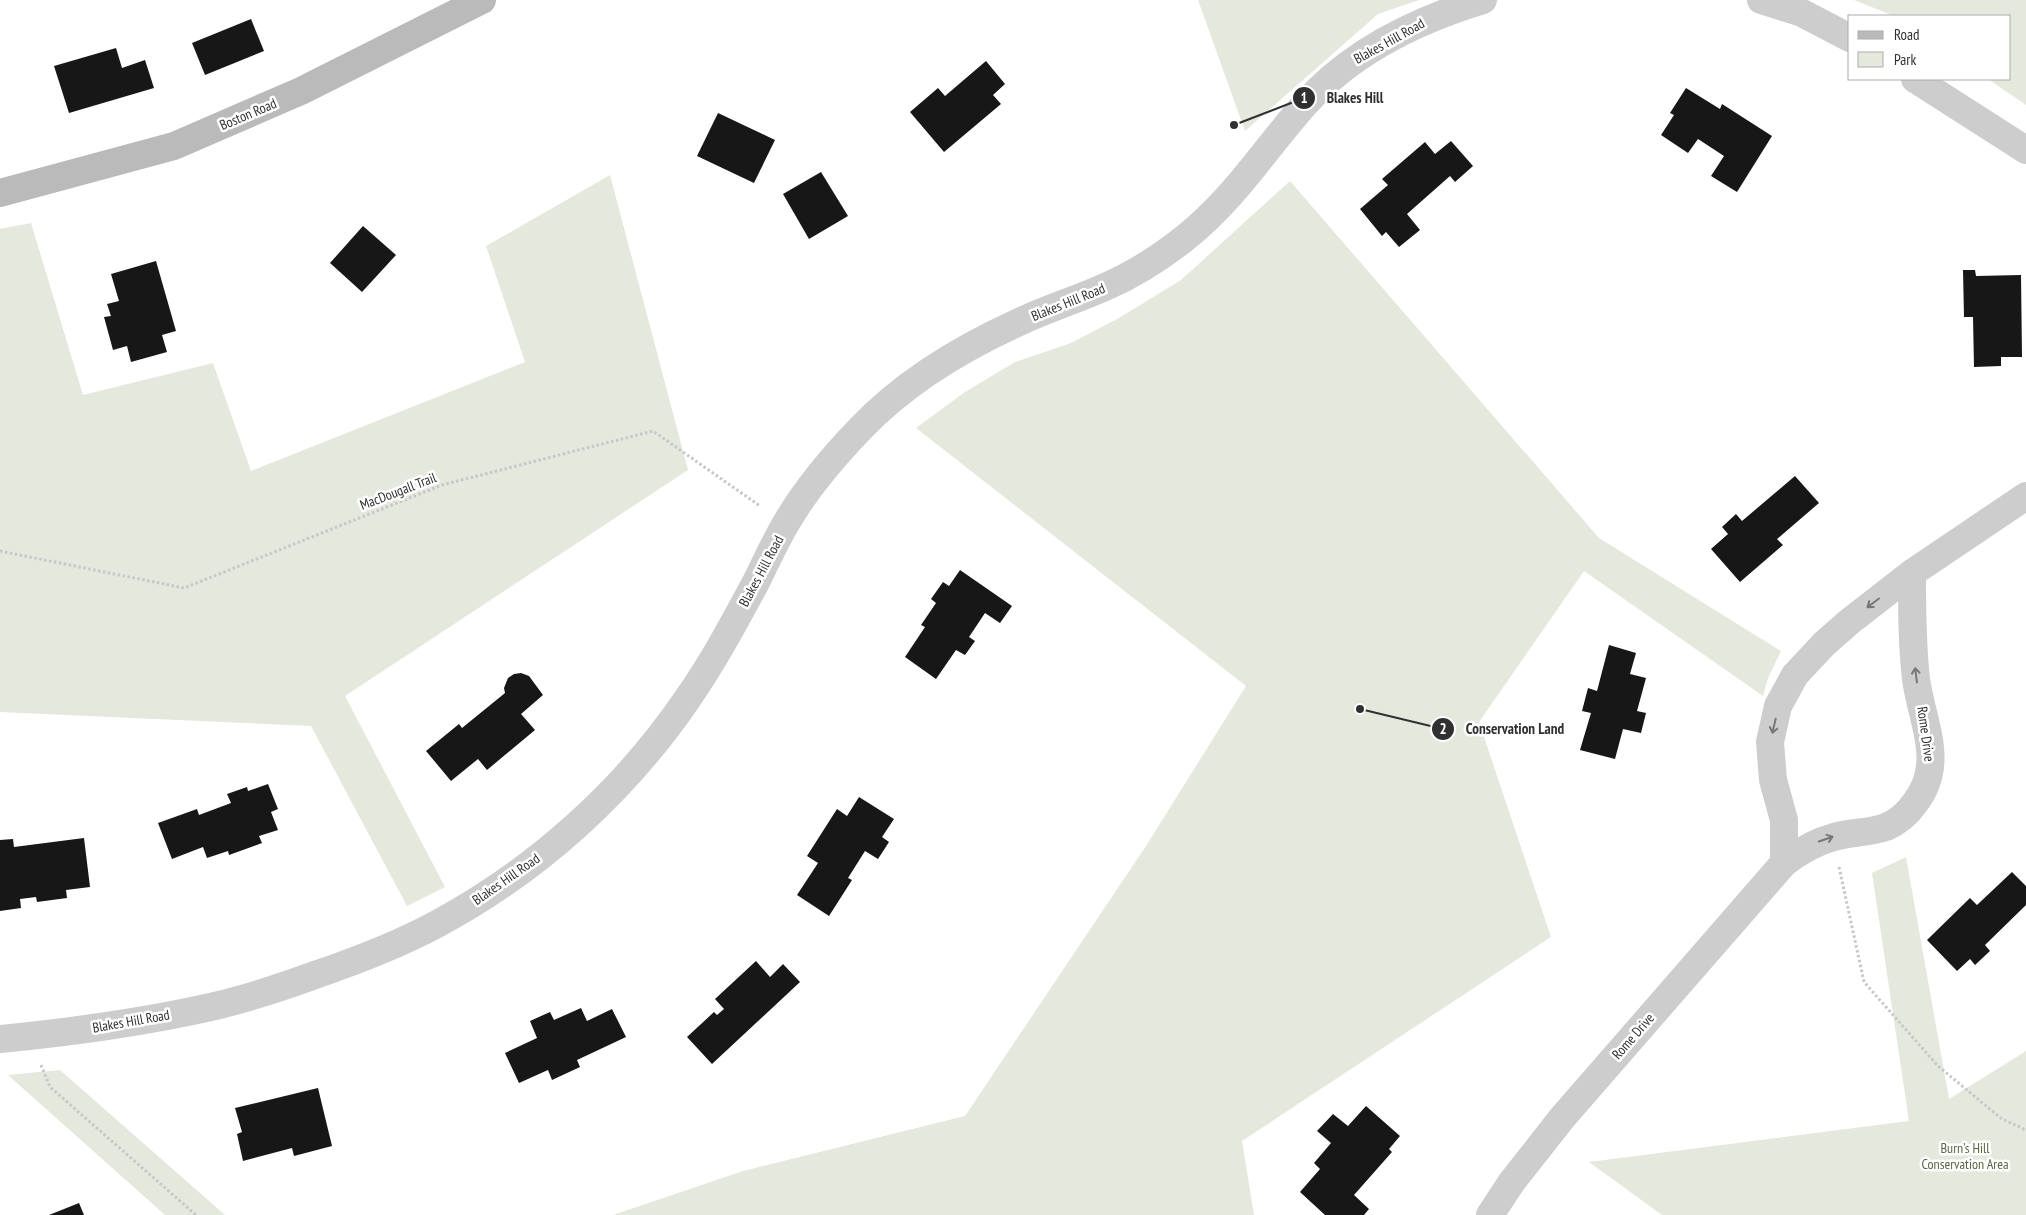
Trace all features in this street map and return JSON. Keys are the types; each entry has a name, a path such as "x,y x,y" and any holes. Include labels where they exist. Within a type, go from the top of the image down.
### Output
{"main road":[{"name":"Boston Road","path":"0,193 174,146 301,91 482,0"}],"street":[{"name":"Blakes Hill Road","path":"0,1039 88,1029 207,1007 285,986 386,948 436,925 491,892 530,865 574,828 616,788 654,745 689,697 720,647 785,524 807,491 863,425 937,366 974,343 1020,321 1106,287 1147,264 1186,237 1221,206 1254,169 1308,100 1351,62 1404,30 1446,12 1483,0"},
{"path":"1761,0 1802,13 1848,37"},
{"path":"1917,80 2026,150"},
{"path":"1784,863 1784,820 1773,780 1770,742 1778,706 1795,675 1824,644 1849,622 1912,573 2026,496"},
{"name":"Rome Drive","path":"1490,1215 1562,1118 1784,863 1808,846 1833,837 1886,827 1908,814 1922,795 1931,770 1928,727 1917,681 1912,626 1912,573"}],"path":[{"name":"MacDougall Trail","path":"0,551 184,588 442,485 653,431 785,524"},
{"path":"1833,837 1864,982 1938,1066 2002,1119 2026,1130"},
{"path":"30,1036 50,1087 196,1215"}],"green space":[{"path":"1198,0 1419,0 1378,14 1245,131"},
{"path":"1854,0 2026,0 2026,105 1989,80 2011,80 2011,15 1892,15"},
{"path":"610,175 688,470 345,696 445,887 407,906 311,726 0,712 0,229 31,223 83,395 213,363 251,471 525,362 486,246"},
{"path":"1290,181 1599,538 1781,651 1768,678 1763,696 1584,571 1479,722 1551,937 1242,1141 1254,1215 613,1215 743,1171 965,1116 1146,846 1246,686 916,428 965,392 1015,362 1071,343 1119,318 1181,280"},
{"name":"Burn’s Hill Conservation Area","path":"1906,857 1949,1099 2026,1051 2026,1215 1662,1215 1589,1162 1909,1121 1872,873"},
{"path":"60,1070 225,1215 165,1215 8,1075"}],"building":[{"path":"251,19 264,51 205,75 192,43"},
{"path":"116,48 122,68 145,60 154,88 69,113 54,66"},
{"path":"986,61 1005,84 993,95 1001,104 944,152 910,112 938,88 945,96"},
{"path":"1686,88 1720,109 1722,104 1772,136 1737,192 1711,176 1724,156 1698,139 1688,153 1661,135 1674,115 1670,113"},
{"path":"718,113 775,140 754,183 697,156"},
{"path":"1451,141 1473,166 1455,182 1450,176 1407,214 1420,230 1399,247 1386,232 1382,236 1360,209 1388,185 1382,179 1425,142 1435,154"},
{"path":"821,172 848,216 809,239 783,194"},
{"path":"363,226 396,255 362,292 330,263"},
{"path":"156,261 176,331 162,335 167,352 131,362 127,346 113,350 104,317 111,316 107,304 119,301 111,274"},
{"path":"1963,270 1975,270 1976,276 2021,275 2022,357 2001,357 2001,366 1974,367 1973,317 1964,317"},
{"path":"1795,476 1819,503 1777,539 1783,545 1740,582 1711,549 1728,534 1722,527 1736,514 1742,521"},
{"path":"960,570 1012,606 1000,623 985,613 969,637 975,641 965,655 956,650 936,679 905,657 925,627 921,625 936,603 931,599 943,582 949,586"},
{"path":"1609,645 1636,653 1630,674 1646,678 1637,711 1646,713 1641,733 1623,729 1615,759 1580,750 1591,713 1582,711 1588,688 1597,691"},
{"path":"521,673 529,676 543,695 521,714 535,730 487,770 478,759 451,781 426,751 459,724 462,728 505,693 504,688 508,678 514,674"},
{"path":"268,784 278,809 271,812 278,830 259,836 262,843 229,855 228,851 207,858 203,847 172,859 158,823 197,809 199,815 231,803 227,794 247,787 248,791"},
{"path":"859,797 894,819 882,837 889,842 878,859 865,851 848,878 852,880 829,916 797,895 818,863 807,856 837,809 847,816"},
{"path":"84,838 90,887 66,890 67,898 37,902 36,897 20,899 21,908 0,911 0,840 13,839 14,847"},
{"path":"2012,872 2026,886 2026,905 1985,945 1990,951 1975,965 1970,959 1957,971 1927,940 1970,898 1977,905"},
{"path":"756,961 770,977 783,964 800,982 712,1064 687,1037 714,1012 717,1015 724,1009 715,999"},
{"path":"581,1008 587,1021 612,1009 626,1037 577,1060 580,1067 552,1080 548,1070 519,1083 505,1053 537,1038 530,1021 550,1012 554,1020"},
{"path":"318,1088 332,1146 294,1156 292,1148 243,1161 237,1134 242,1132 235,1108"},
{"path":"1366,1106 1400,1136 1389,1149 1392,1152 1354,1195 1369,1209 1364,1215 1325,1215 1300,1192 1320,1169 1314,1163 1331,1143 1317,1131 1333,1114 1348,1126"},
{"path":"79,1203 84,1215 49,1215"}],"place":[{"name":"Blakes Hill","path":"1234,125"},
{"name":"Conservation Land","path":"1360,709"}]}
